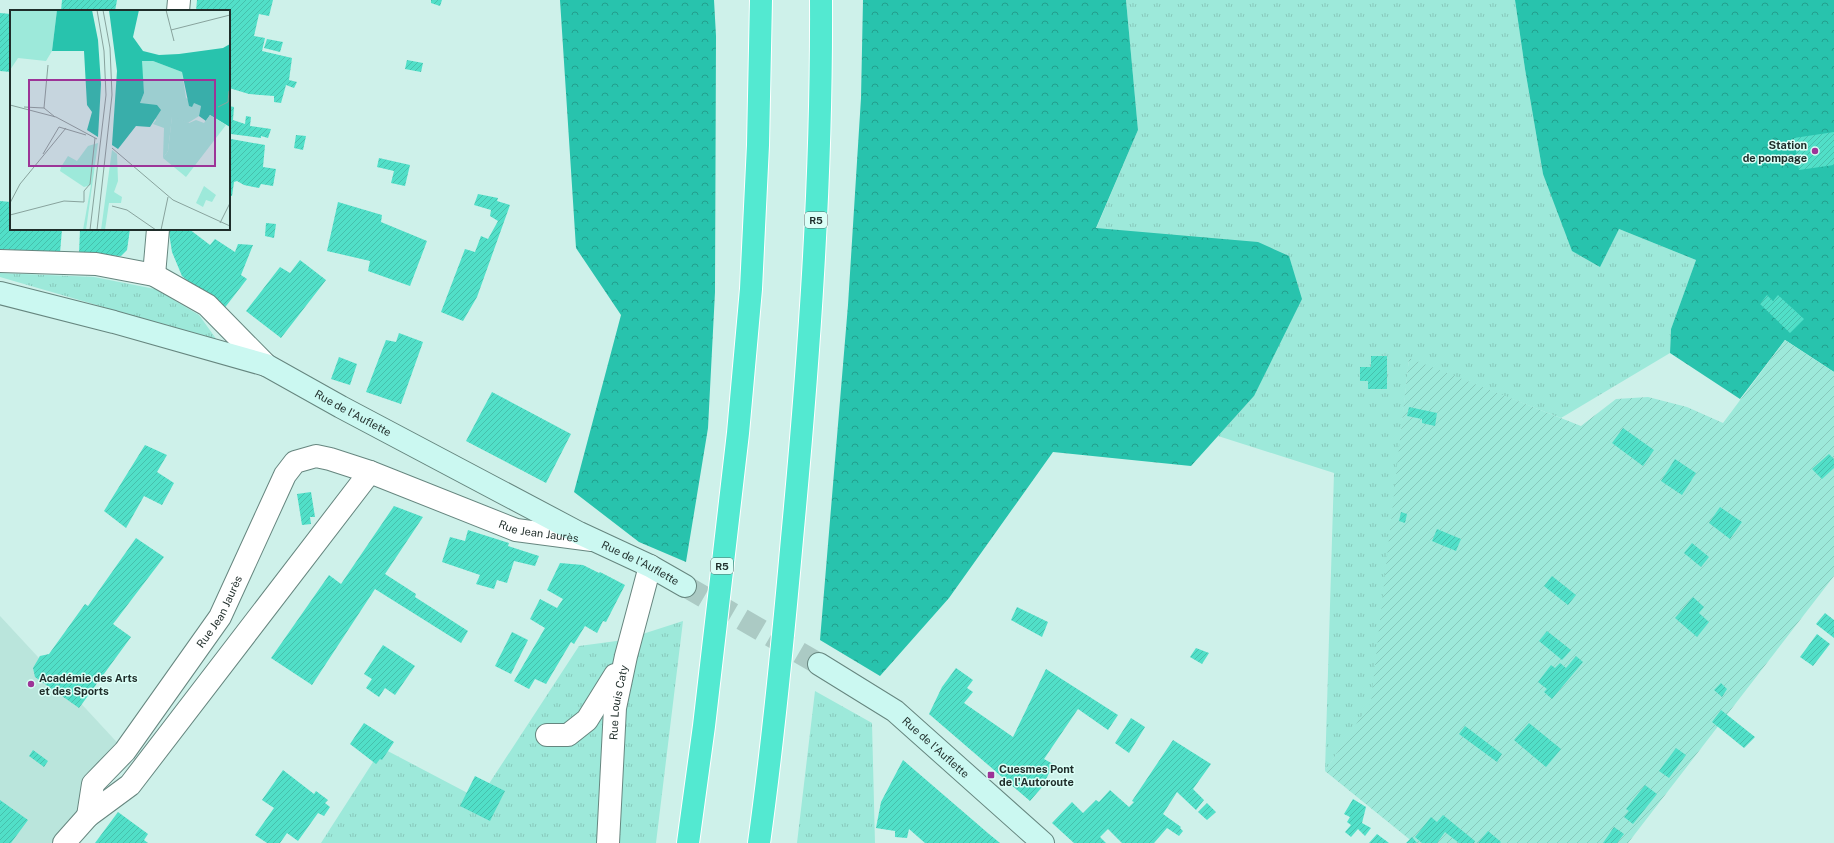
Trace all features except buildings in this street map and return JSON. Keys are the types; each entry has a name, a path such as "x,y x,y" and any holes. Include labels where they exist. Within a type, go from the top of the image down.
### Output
{"highway":[{"name":"R5","path":"688,843 704,726 737,441 751,289 758,144 761,0"},
{"name":"R5","path":"759,843 774,736 802,433 819,150 820,0"}],"street":[{"path":"178,10 179,0"},
{"path":"154,275 158,230"},
{"path":"0,261 96,264 154,275 207,304 266,365"},
{"name":"Rue de l'Auflette","path":"0,293 266,365 341,407 597,541 650,566 685,586"},
{"name":"Rue Jean Jaurès","path":"88,816 93,784 125,751 220,617 285,475 295,462 316,456 330,459 370,472 516,530 597,541"},
{"path":"64,843 88,816 130,785 370,472"},
{"name":"Rue Louis Caty","path":"608,843 615,708 626,656 650,566"},
{"path":"548,735 568,735 587,720 604,695 626,656"},
{"name":"Rue de l'Auflette","path":"819,664 895,711 1043,843"}],"shaded area":[{"name":"Académie des Arts et des Sports","path":"0,616 125,751 64,843 0,843"}],"green space":[{"path":"560,0 714,0 716,36 715,292 708,428 686,562 639,542 574,492 621,315 576,248"},
{"path":"863,0 1126,0 1138,130 1096,228 1258,242 1289,256 1302,299 1254,396 1191,466 1053,452 949,598 880,676 820,640 848,305 861,98"},
{"path":"1126,0 1515,0 1543,174 1619,229 1696,260 1671,329 1670,353 1561,418 1409,359 1373,701 1325,771 1334,473 1218,436 1254,396 1096,229 1138,130"},
{"path":"1515,0 1834,0 1834,372 1785,340 1740,399 1670,353 1671,329 1696,260 1619,229 1600,267 1572,251 1543,174"},
{"path":"0,273 94,277 155,289 199,315 217,340 0,277"},
{"path":"1785,340 1834,372 1834,576 1628,843 1414,843 1325,771 1371,702 1409,358 1581,426 1616,399 1648,397 1687,407 1723,423"},
{"path":"683,621 656,843 321,843 382,748 479,799 579,646 624,640"},
{"path":"815,691 872,723 875,843 797,843"}],"tunnel":[{"path":"685,586 819,664"}],"place":[{"name":"Station de pompage","path":"1815,151"},
{"name":"Académie des Arts et des Sports","path":"31,684"},
{"name":"Cuesmes Pont de l'Autoroute","path":"991,775"}]}
